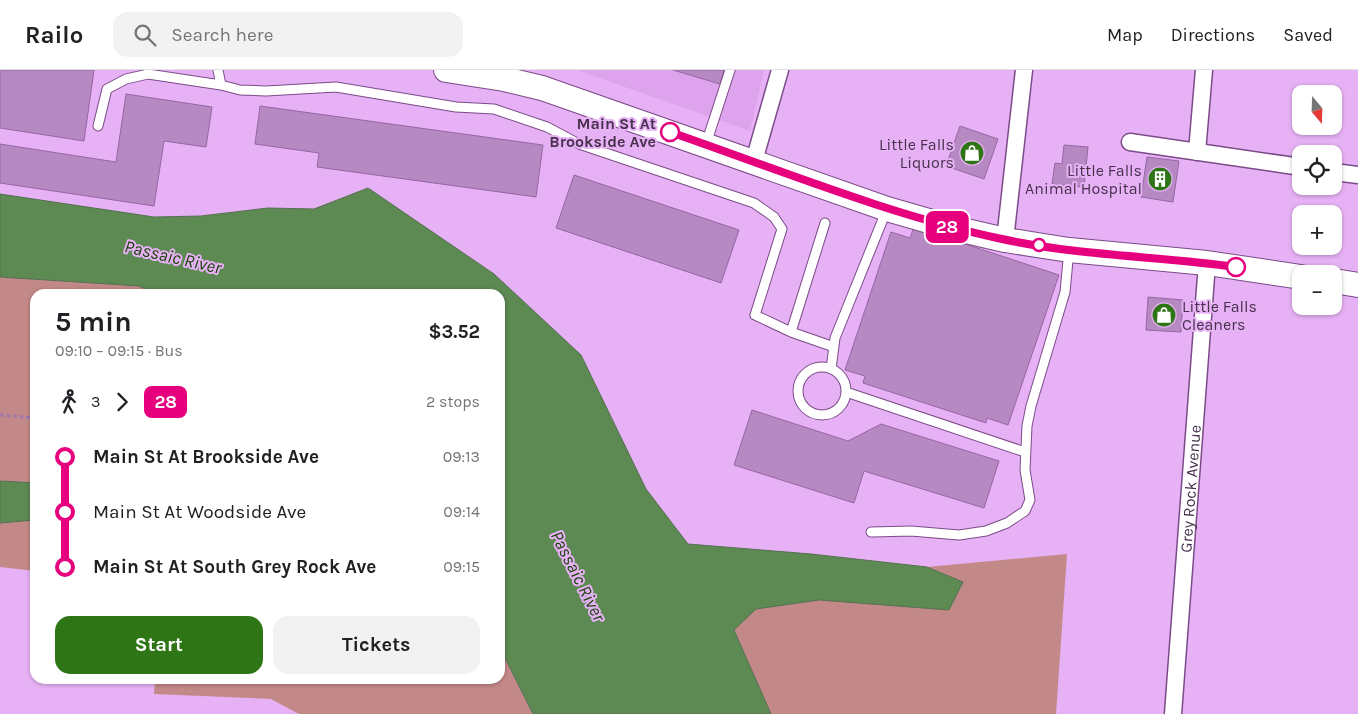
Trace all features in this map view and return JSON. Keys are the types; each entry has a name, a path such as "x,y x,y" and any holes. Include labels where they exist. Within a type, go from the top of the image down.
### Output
{"main road":[{"path":"446,70 504,79 542,88 887,208 952,228 1005,240 1069,250 1207,263 1292,275"},
{"path":"1342,282 1358,285"}],"street":[{"path":"754,161 780,70"},
{"path":"1005,240 1024,70"},
{"path":"1197,152 1204,70"},
{"path":"1130,142 1292,166"},
{"path":"1342,173 1358,175"},
{"name":"Grey Rock Avenue","path":"1173,714 1207,263"}],"lane":[{"path":"218,70 221,85"},
{"path":"706,145 730,70"},
{"path":"98,126 107,89 126,80 148,74 221,85 240,90 266,91 336,87 456,107 494,110 547,127 579,144 754,203 774,217 782,229 755,315 791,332 834,347"},
{"path":"831,368 835,338 887,208"},
{"path":"791,332 825,223"},
{"path":"871,532 911,530 958,535 986,531 1007,523 1025,511 1030,500 1026,486 1025,452 1031,406 1065,292 1069,250"},
{"path":"815,368 831,368 843,378 846,392 840,406 828,414 812,412 801,401 799,385 808,372 815,368"},
{"path":"846,392 1025,452"}],"path":[{"path":"0,415 30,418"}],"shaded area":[{"path":"577,70 764,70 750,131"},
{"path":"0,277 139,286 145,289 30,289 30,483 0,481"},
{"path":"30,520 30,570 0,567 0,523"},
{"path":"1067,554 1056,714 771,714 734,630 756,609 819,600 949,610 963,582 927,567"},
{"path":"505,658 533,714 299,714 271,699 154,694 155,684 505,684"}],"water":[{"name":"Passaic River","path":"368,188 494,274 581,355 646,489 688,544 811,554 927,567 963,582 949,610 819,600 756,609 734,630 771,714 533,714 505,658 505,289 145,289 139,286 0,277 0,194 154,217 201,216 268,208 314,209"},
{"path":"0,481 30,483 30,520 0,523"}],"building":[{"path":"0,70 94,70 84,141 0,128"},
{"path":"673,70 724,70 720,84"},
{"path":"126,94 212,107 206,147 164,141 154,206 0,183 0,144 116,162"},
{"path":"260,106 543,145 536,197 317,167 319,153 255,144"},
{"name":"Little Falls Liquors","path":"960,126 998,139 984,179 946,166"},
{"path":"1064,145 1088,147 1084,187 1052,184 1055,163 1062,164"},
{"name":"Little Falls Animal Hospital","path":"1147,157 1179,161 1173,202 1141,197"},
{"path":"574,175 739,230 721,283 556,228"},
{"path":"914,227 1059,275 1008,425 987,418 986,423 863,383 865,376 845,370 891,232 910,238"},
{"name":"Little Falls Cleaners","path":"1148,297 1183,300 1181,332 1146,330"},
{"path":"752,410 848,441 881,424 999,461 984,508 864,471 854,503 734,465"}],"bus line":[{"name":"28","path":"670,132 887,208 952,228 1005,240 1069,250 1236,267"}],"place":[{"name":"Main St At Brookside Ave","path":"670,132"},
{"name":"Little Falls Liquors","path":"972,153"},
{"name":"Little Falls Animal Hospital","path":"1160,179"},
{"name":"Little Falls Cleaners","path":"1164,315"}]}
